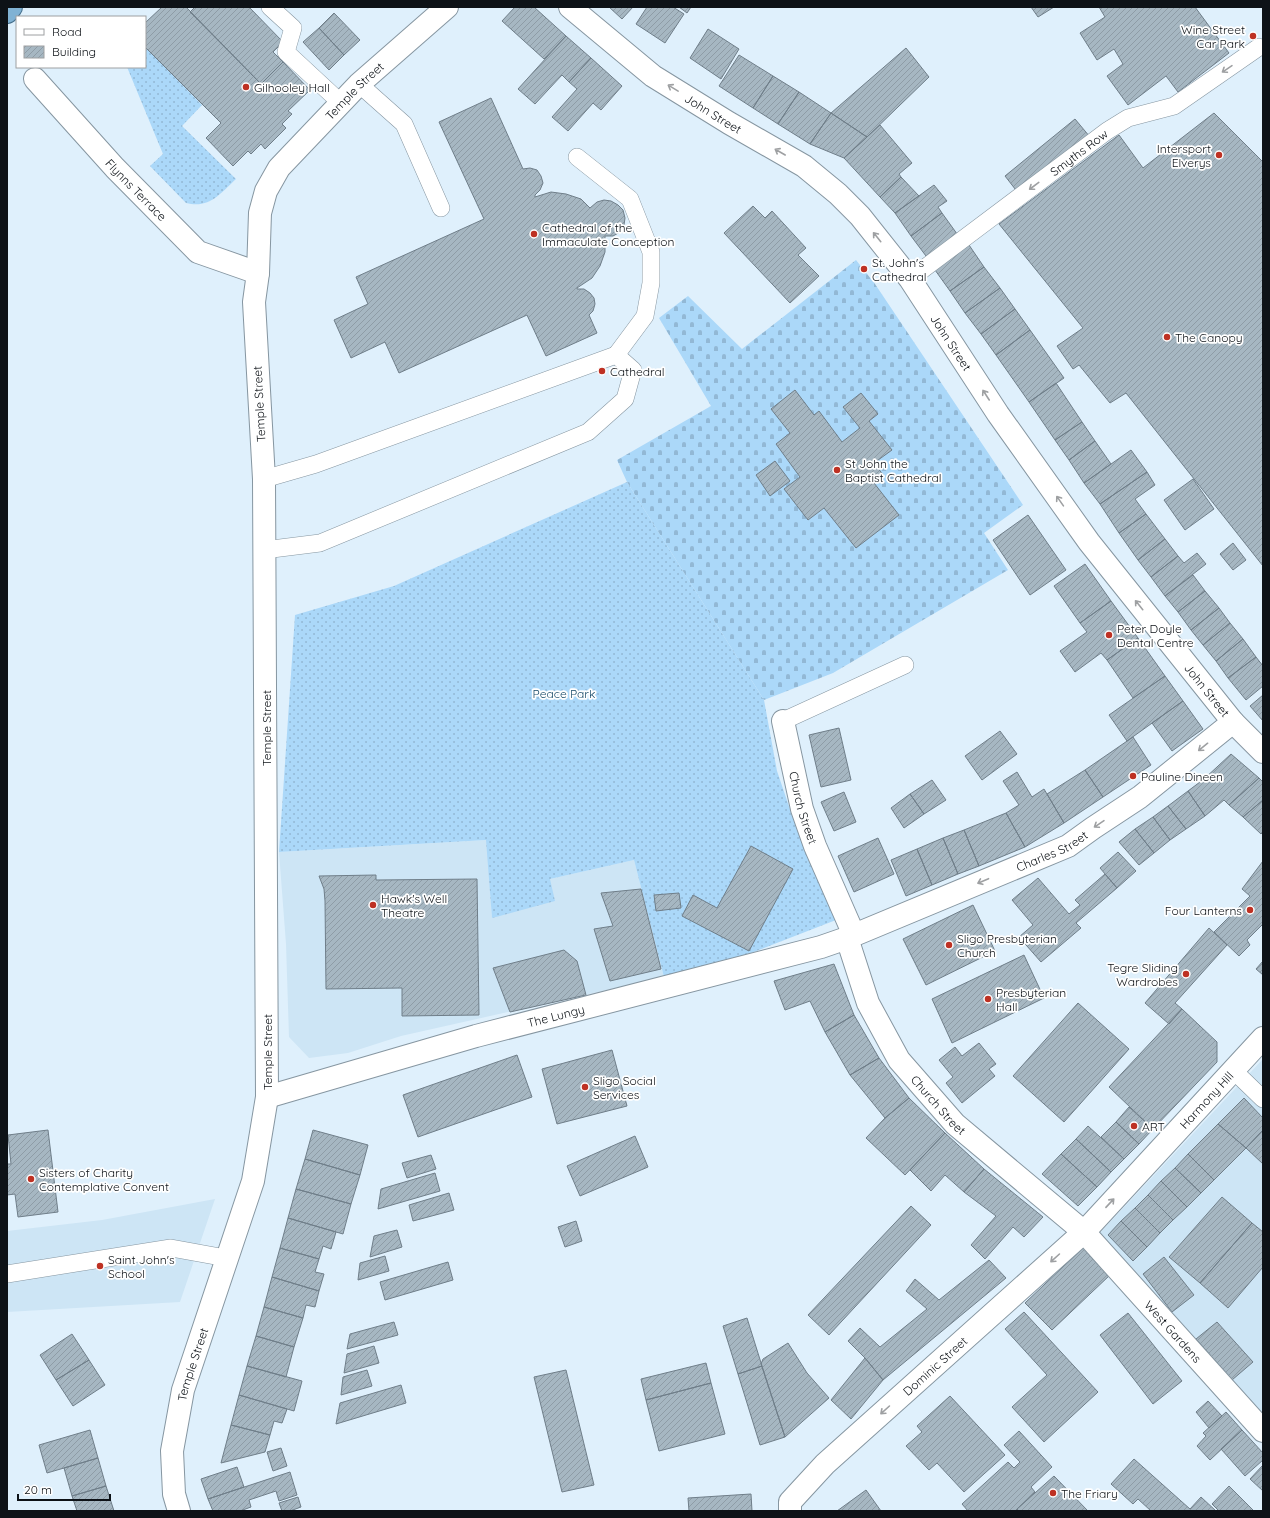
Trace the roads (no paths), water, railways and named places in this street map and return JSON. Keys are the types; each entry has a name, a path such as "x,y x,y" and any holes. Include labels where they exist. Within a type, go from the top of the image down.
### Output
{"highway":[{"path":"7,12 11,7"}],"street":[{"name":"Temple Street","path":"179,1511 174,1494 172,1451 183,1390 253,1181 267,1097 264,479 254,302 258,273 260,213 266,191 279,168 359,84 447,7"},
{"name":"John Street","path":"570,7 653,76 729,123 804,166 838,194 860,216 910,279 998,414 1089,542 1233,722 1263,752"},
{"name":"Flynns Terrace","path":"35,79 115,168 198,252 258,273"},
{"name":"Church Street","path":"783,721 802,809 850,936 868,1003 899,1060 955,1124 1084,1232"},
{"name":"Charles Street","path":"850,936 1068,846 1140,797 1233,722"},
{"name":"The Lungy","path":"267,1097 476,1036 821,947 850,936"},
{"name":"Harmony Hill","path":"1084,1232 1263,1038"},
{"name":"West Gardens","path":"1084,1232 1263,1432"},
{"name":"Dominic Street","path":"790,1507 825,1464 1084,1232"}],"lane":[{"path":"270,7 293,28 286,52 341,103"},
{"name":"Smyths Row","path":"910,279 1107,131 1128,118 1174,106 1259,47"},
{"path":"359,84 404,124 442,208"},
{"path":"264,479 316,464 616,355 645,316 651,283 651,252 638,216 630,200 577,157"},
{"path":"264,550 320,543 588,432 625,399 633,370 616,355"},
{"path":"783,721 905,664"},
{"path":"1233,1070 1263,1099"},
{"path":"7,1274 171,1248 226,1258"}],"place":[{"name":"Wine Street Car Park","path":"1253,36"},
{"name":"Gilhooley Hall","path":"246,87"},
{"name":"Intersport Elverys","path":"1219,155"},
{"name":"Cathedral of the Immaculate Conception","path":"534,234"},
{"name":"St. John's Cathedral","path":"864,269"},
{"name":"The Canopy","path":"1167,337"},
{"name":"Cathedral","path":"602,371"},
{"name":"St John the Baptist Cathedral","path":"837,470"},
{"name":"Peter Doyle Dental Centre","path":"1109,635"},
{"name":"Pauline Dineen","path":"1133,776"},
{"name":"Hawk's Well Theatre","path":"373,905"},
{"name":"Four Lanterns","path":"1250,910"},
{"name":"Sligo Presbyterian Church","path":"949,945"},
{"name":"Tegre Sliding Wardrobes","path":"1186,974"},
{"name":"Presbyterian Hall","path":"988,999"},
{"name":"Sligo Social Services","path":"585,1087"},
{"name":"ART","path":"1134,1126"},
{"name":"Sisters of Charity Contemplative Convent","path":"31,1179"},
{"name":"Saint John's School","path":"100,1266"},
{"name":"The Friary","path":"1053,1493"}],"park label":[{"name":"Peace Park","path":"564,693"}]}
